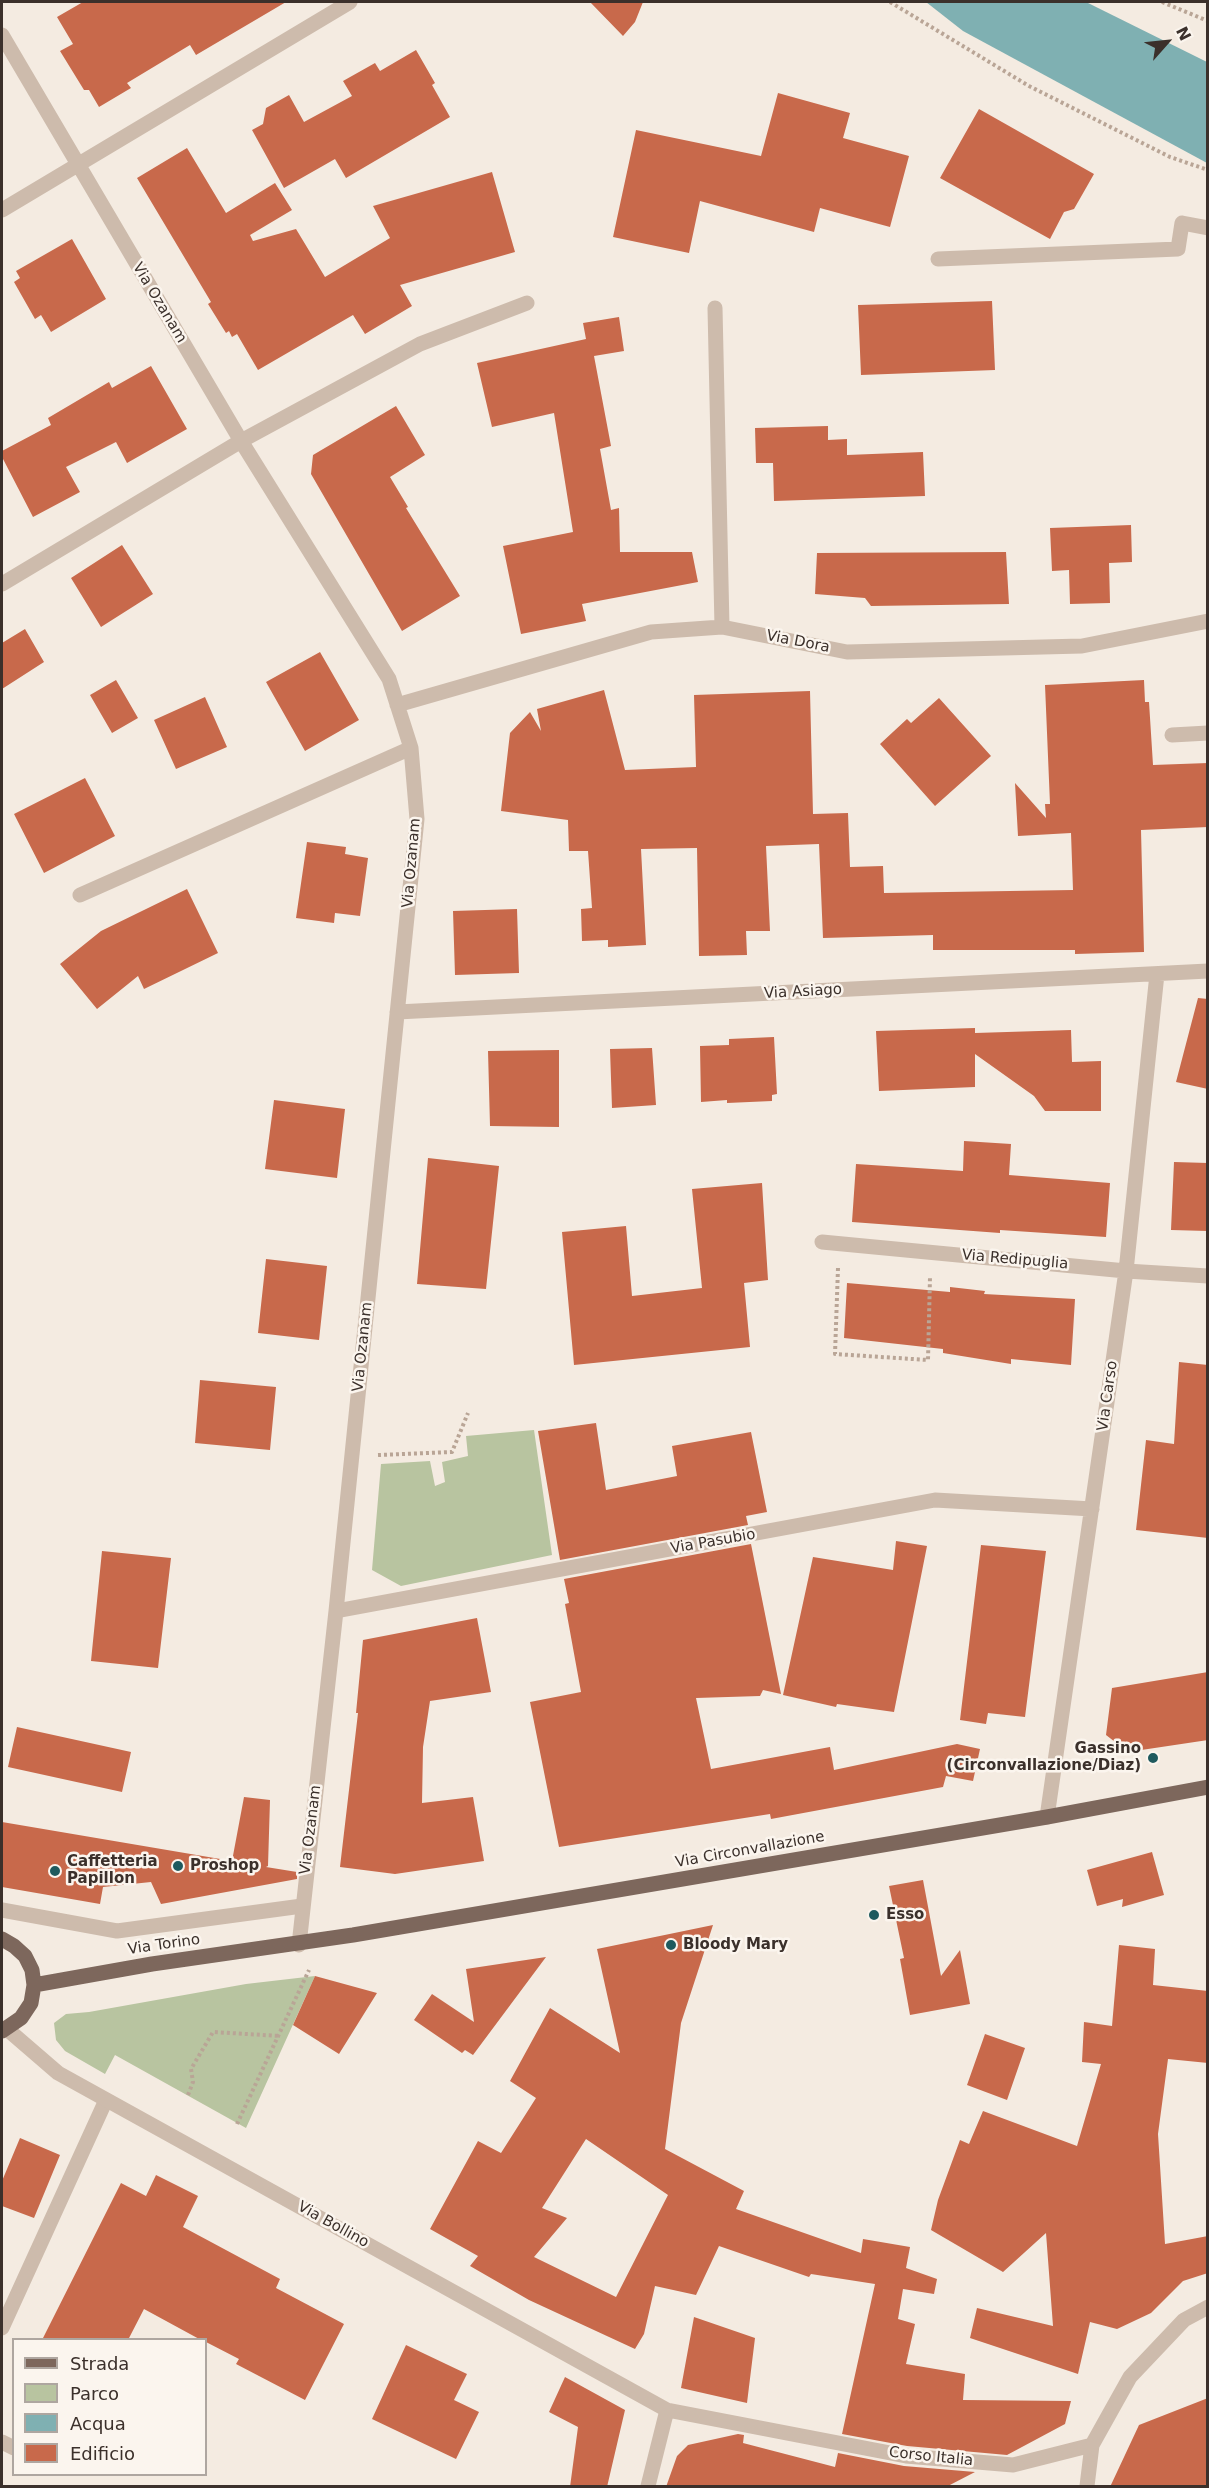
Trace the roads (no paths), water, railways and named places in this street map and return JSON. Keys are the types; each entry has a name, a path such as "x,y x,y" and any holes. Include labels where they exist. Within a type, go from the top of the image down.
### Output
{"main road":[{"name":"Via Circonvallazione","path":"298,1945 1047,1817 1208,1787"},
{"path":"2,1939 25,1956 32,1970 34,1985 31,2003 21,2018 4,2030"},
{"name":"Via Torino","path":"34,1985 152,1964 298,1945"}],"street":[{"path":"2,210 350,2"},
{"name":"Via Ozanam","path":"2,35 77,166 241,441 389,680 411,748 417,819 336,1611 298,1945"},
{"path":"938,259 1178,249 1182,223 1208,228"},
{"path":"2,584 241,441 420,344 527,303"},
{"path":"715,308 722,627"},
{"name":"Via Dora","path":"397,705 651,632 722,627 847,652 1082,646 1208,621"},
{"path":"1172,735 1208,734"},
{"path":"80,895 411,748"},
{"name":"Via Asiago","path":"398,1012 1208,970"},
{"name":"Via Carso","path":"1047,1817 1126,1271 1157,974"},
{"name":"Via Redipuglia","path":"822,1242 1126,1271 1208,1276"},
{"name":"Via Pasubio","path":"336,1611 936,1500 1092,1509"},
{"path":"2,1910 117,1931 302,1906"},
{"name":"Via Bollino","path":"4,2030 58,2073 667,2410"},
{"path":"2,2328 106,2100"},
{"path":"1088,2487 1092,2445 1130,2376 1184,2320 1208,2307"},
{"path":"648,2487 667,2410"},
{"name":"Corso Italia","path":"667,2410 906,2456 1013,2465 1092,2445"}],"water":[{"path":"926,2 1086,2 1207,62 1207,163 963,31"}],"place":[{"name":"Gassino (Circonvallazione/Diaz)","path":"1153,1758"},
{"name":"Proshop","path":"178,1866"},
{"name":"Caffetteria Papillon","path":"55,1871"},
{"name":"Esso","path":"874,1915"},
{"name":"Bloody Mary","path":"671,1945"}]}
